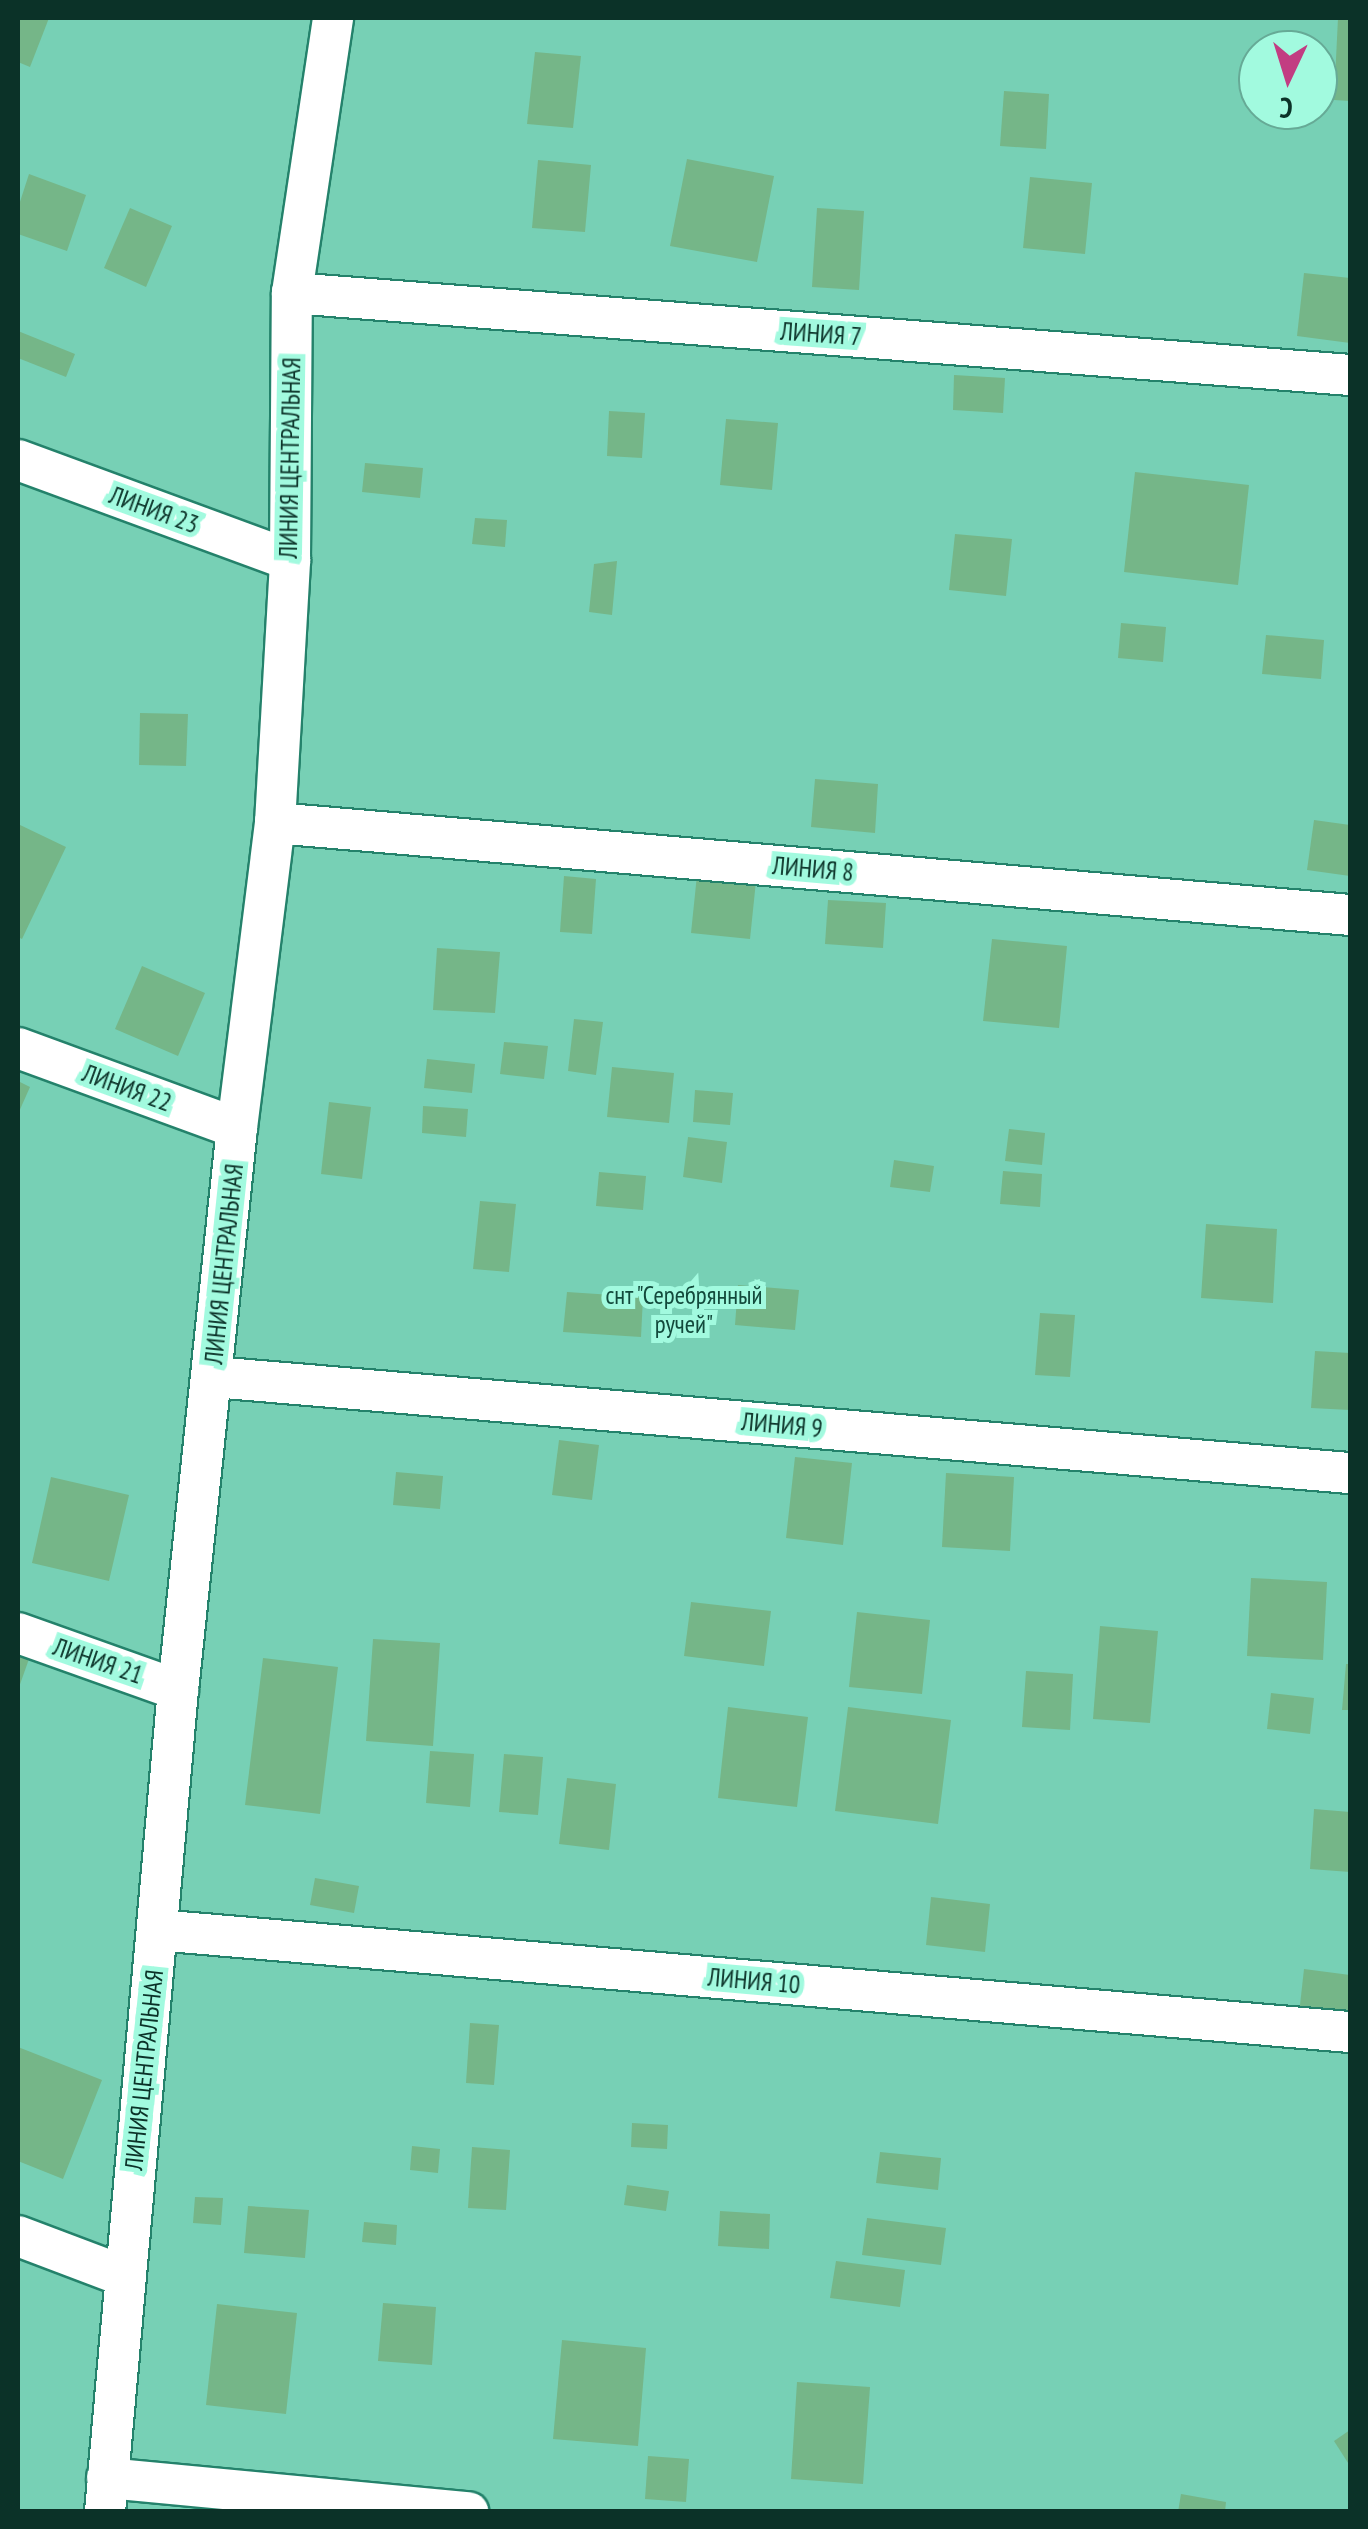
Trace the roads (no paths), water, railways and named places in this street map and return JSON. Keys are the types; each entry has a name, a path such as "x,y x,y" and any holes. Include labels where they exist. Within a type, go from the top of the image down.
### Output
{"street":[{"name":"ЛИНИЯ ЦЕНТРАЛЬНАЯ","path":"106,2495 178,1690 237,1128 275,823 290,560 292,293 332,18"},
{"name":"ЛИНИЯ 7","path":"292,293 1350,375"},
{"name":"ЛИНИЯ 23","path":"18,460 290,560"},
{"name":"ЛИНИЯ 8","path":"275,823 1350,915"},
{"name":"ЛИНИЯ 22","path":"18,1048 237,1128"},
{"name":"ЛИНИЯ 9","path":"213,1378 1350,1473"},
{"name":"ЛИНИЯ 21","path":"18,1633 178,1690"},
{"name":"ЛИНИЯ 10","path":"158,1930 1350,2032"},
{"path":"18,2236 124,2276"},
{"path":"106,2495 468,2512"}],"park label":[{"name":"снт \"Серебрянный ручей\"","path":"684,1310"}]}
